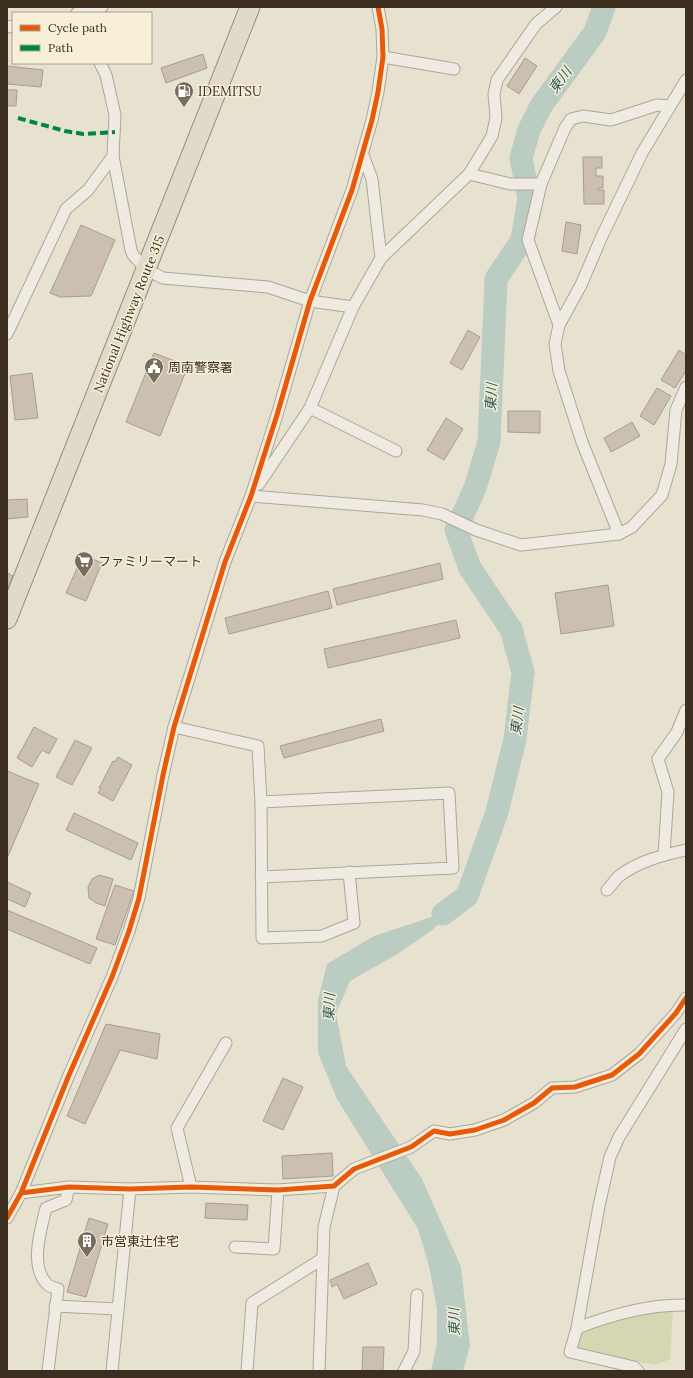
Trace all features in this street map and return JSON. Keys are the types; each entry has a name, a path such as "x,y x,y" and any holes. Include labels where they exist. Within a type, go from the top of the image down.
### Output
{"highway":[{"name":"National Highway Route 315","path":"7,619 147,270 250,7"}],"street":[{"path":"81,12 102,7"},
{"path":"7,1218 21,1193 69,1075 112,977 129,931 139,898 174,727 225,562 251,496 277,415 310,301 352,190 363,155 378,92 383,57 382,29 378,7"},
{"path":"251,496 310,408 353,307 381,258 469,174 492,136 496,118 494,94 496,80 536,24 556,7"},
{"path":"383,57 454,69"},
{"path":"100,64 106,75 116,115 113,156 131,250 133,255 147,270 163,278 268,287 310,301 353,307"},
{"path":"619,534 582,442 560,371 555,344 559,325 581,285 602,236 642,153 686,80"},
{"path":"559,325 528,240 536,184 565,128 571,120 583,116 611,120 657,105 670,106"},
{"path":"363,155 372,179 381,258"},
{"path":"7,334 66,209 88,190 113,156"},
{"path":"469,174 510,184 536,184"},
{"path":"251,496 423,510 442,514 476,530 521,545 619,534 632,527 662,495 672,464 676,410 686,387"},
{"path":"310,408 396,451"},
{"path":"664,855 668,792 658,759 676,732 686,710"},
{"path":"174,727 258,746 261,802 262,938 322,936 354,923 349,872"},
{"path":"261,802 449,793 453,868 261,876"},
{"path":"607,890 618,877 638,864 664,855 686,850"},
{"path":"319,1371 324,1227 334,1186 354,1169 411,1147 434,1131 450,1134 468,1131 504,1120 534,1103 552,1088 575,1087 612,1076 639,1054 676,1013 686,998"},
{"path":"638,1371 634,1367 570,1352 577,1328 593,1237 610,1157 619,1137 686,1029"},
{"path":"191,1187 177,1128 226,1043"},
{"path":"21,1193 69,1187 130,1189 191,1187 278,1190 334,1186"},
{"path":"48,1371 58,1289 48,1285 41,1276 38,1264 39,1236 46,1208 66,1200 69,1187"},
{"path":"112,1371 130,1189"},
{"path":"235,1247 274,1249 278,1190"},
{"path":"247,1371 252,1303 322,1259"},
{"path":"404,1371 414,1351 417,1295"},
{"path":"577,1328 610,1316 668,1304 686,1305"},
{"path":"55,1306 117,1309"}],"green space":[{"path":"673,1308 670,1359 656,1365 574,1351 579,1331 609,1318"}],"water":[{"path":"467,896 431,931 399,953 350,981 336,1013 346,1066 422,1179 461,1267 470,1346 463,1371 431,1371 437,1344 437,1309 429,1266 418,1229 337,1099 318,1053 318,1000 327,964 374,936 437,915"}],"building":[{"path":"203,54 207,68 166,83 161,68"},
{"path":"525,58 537,66 519,94 507,86"},
{"path":"7,66 43,70 41,87 7,84"},
{"path":"7,90 17,90 16,106 7,106"},
{"path":"583,157 602,157 602,168 596,168 596,176 603,176 603,188 598,188 598,190 604,190 604,204 584,204"},
{"path":"566,222 581,225 577,254 562,251"},
{"path":"81,225 115,240 91,296 60,297 50,293"},
{"path":"468,330 480,337 462,370 450,363"},
{"path":"679,350 686,355 686,371 675,388 661,380"},
{"path":"154,353 188,366 160,436 126,422"},
{"path":"32,373 38,418 15,420 10,376"},
{"path":"657,388 671,396 654,425 640,416"},
{"path":"508,411 540,411 540,433 508,432"},
{"path":"446,418 463,429 444,460 427,450"},
{"path":"632,422 640,436 611,452 604,438"},
{"path":"27,499 28,517 7,519 7,500"},
{"name":"ファミリーマート","path":"83,555 102,563 86,601 66,593"},
{"path":"440,563 443,579 337,605 333,589"},
{"path":"7,573 13,576 7,591"},
{"path":"608,585 614,626 561,634 555,593"},
{"path":"328,591 332,608 229,634 225,618"},
{"path":"456,620 460,638 328,668 324,649"},
{"path":"381,719 384,731 284,758 280,746"},
{"path":"34,727 57,739 49,754 42,750 32,767 17,758"},
{"path":"75,740 92,748 72,785 56,777"},
{"path":"118,757 132,765 113,801 98,793 101,789 99,788 113,761 115,762"},
{"path":"7,771 39,784 8,856 7,856"},
{"path":"74,813 138,843 131,860 66,830"},
{"path":"99,875 113,879 105,906 96,903 89,898 88,887 92,879"},
{"path":"7,882 31,893 25,907 7,899"},
{"path":"115,885 134,891 115,945 96,939"},
{"path":"7,910 97,948 90,964 7,929"},
{"path":"106,1024 160,1034 157,1059 120,1050 85,1124 67,1116"},
{"path":"283,1078 303,1087 283,1130 263,1121"},
{"path":"332,1153 333,1176 283,1179 282,1156"},
{"path":"206,1203 248,1205 247,1220 205,1218"},
{"name":"市営東辻住宅","path":"89,1218 108,1224 86,1297 67,1292"},
{"path":"368,1263 377,1284 344,1299 337,1284 332,1287 330,1280"},
{"path":"363,1347 384,1347 383,1371 362,1371"}],"waterway":[{"name":"東川","path":"443,914 467,896 497,812 515,739 523,672 511,629 470,568 456,530 475,488 489,442 496,279 522,240 529,198 521,158 529,130 541,106 595,32 604,7"}],"marked path":[{"path":"18,118 65,131 83,134 115,132"}],"cycle path":[{"path":"7,1218 21,1193 69,1075 112,977 129,931 139,898 174,727 225,562 251,496 277,415 310,301 352,190 372,120 383,57 382,29 378,7"},
{"path":"21,1193 69,1187 130,1189 191,1187 278,1190 334,1186 354,1169 411,1147 434,1131 450,1134 475,1130 504,1120 534,1103 552,1088 575,1087 612,1075 639,1054 676,1013 686,998"}],"place":[{"name":"IDEMITSU","path":"184,108"},
{"name":"周南警察署","path":"154,384"},
{"name":"ファミリーマート","path":"84,578"},
{"name":"市営東辻住宅","path":"87,1258"}]}
